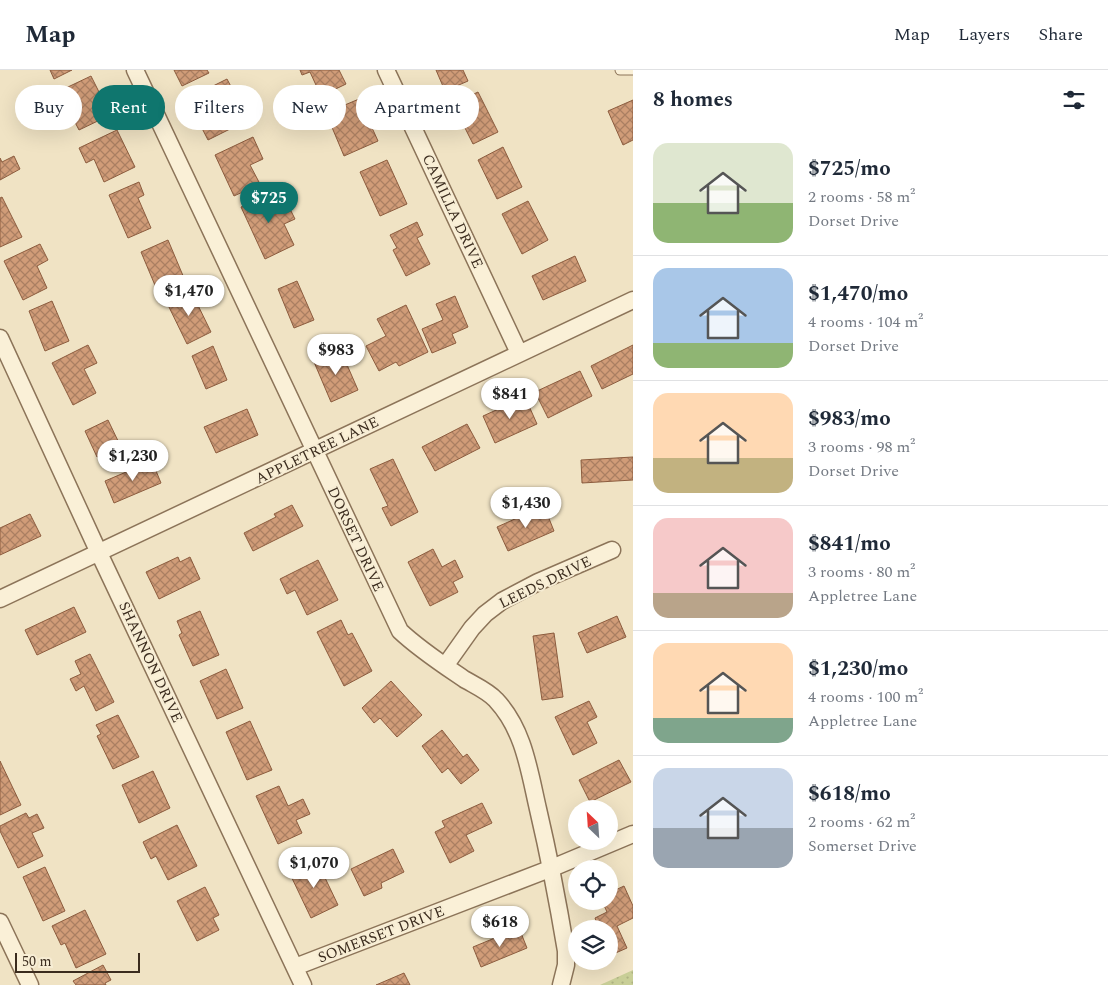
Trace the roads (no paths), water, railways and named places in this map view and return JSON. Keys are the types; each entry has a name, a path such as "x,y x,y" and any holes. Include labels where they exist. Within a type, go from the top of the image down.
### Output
{"street":[{"name":"DORSET DRIVE","path":"135,70 400,631 445,666 494,698 509,715 519,736 527,760 552,868 566,951 566,965 561,985"},
{"name":"CAMILLA DRIVE","path":"386,70 519,353"},
{"name":"APPLETREE LANE","path":"0,599 315,452 633,300"},
{"name":"SHANNON DRIVE","path":"0,338 99,553 303,985"},
{"name":"LEEDS DRIVE","path":"445,666 472,628 496,605 538,582 612,550"},
{"name":"SOMERSET DRIVE","path":"295,967 552,868 633,834"},
{"path":"0,922 30,985"}],"lane":[{"path":"620,70 632,70"}]}
